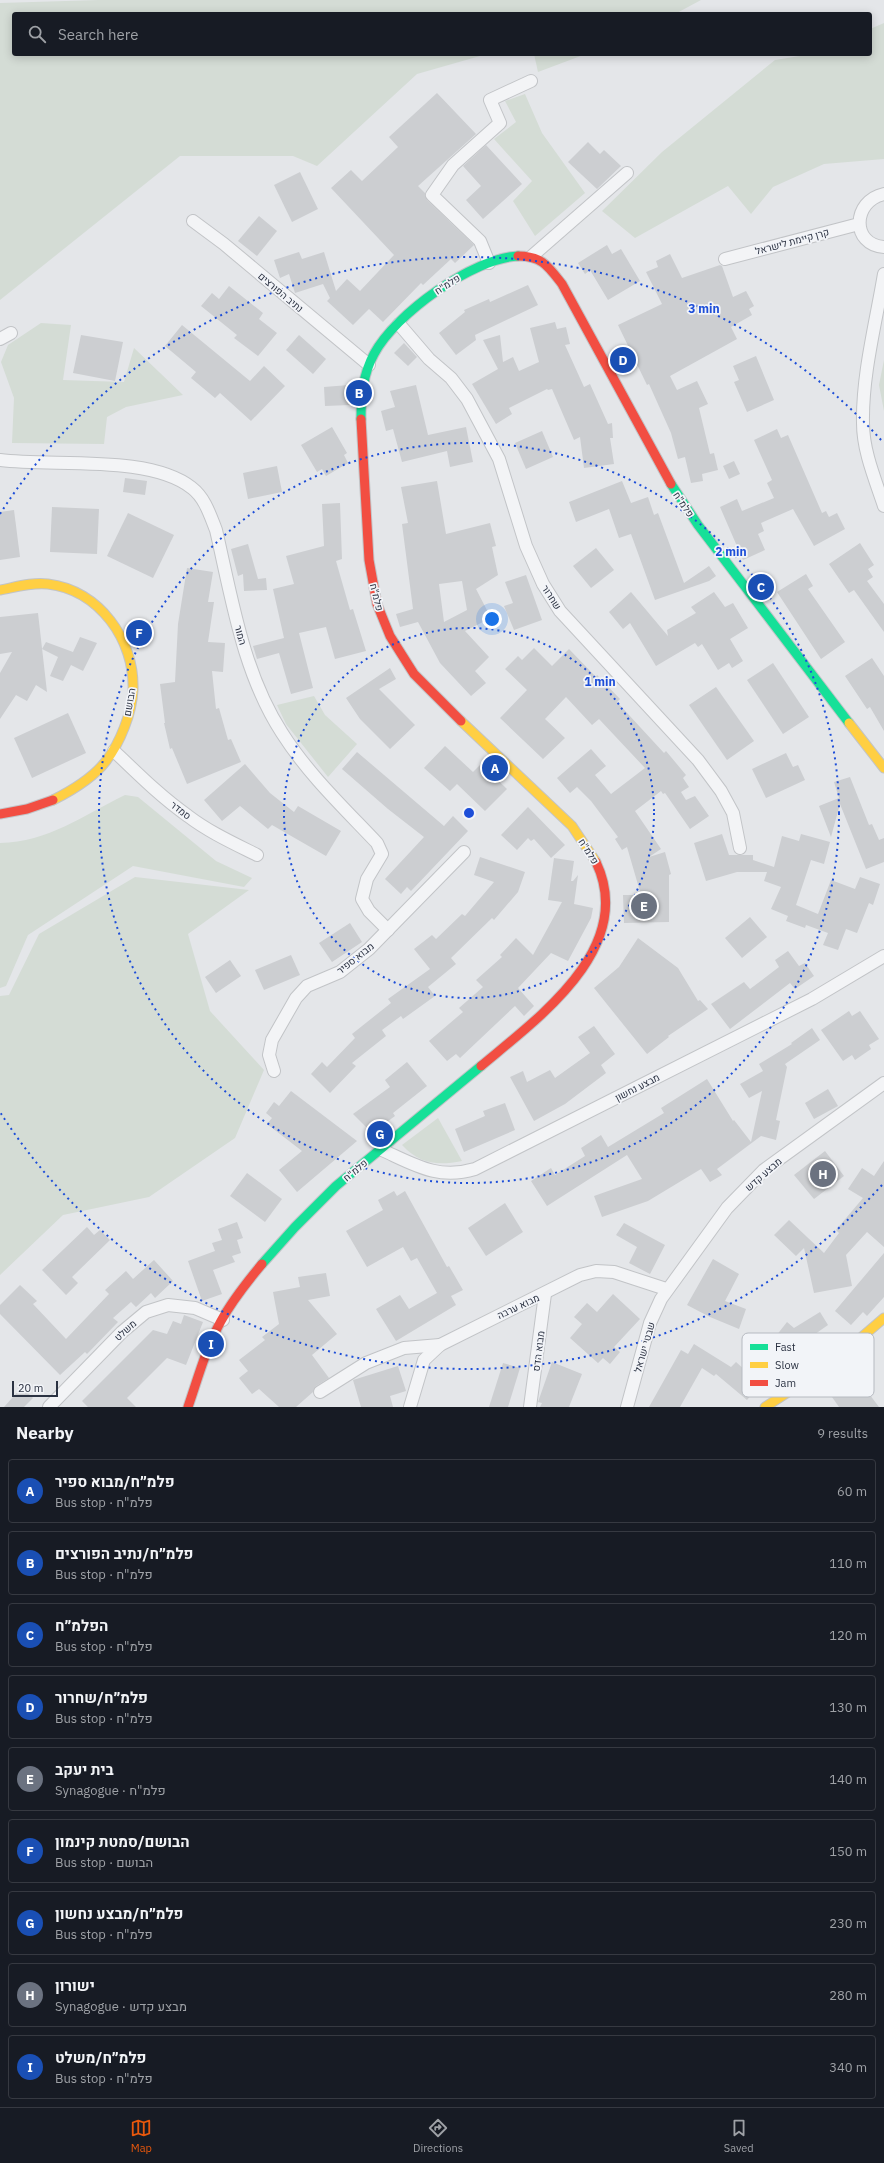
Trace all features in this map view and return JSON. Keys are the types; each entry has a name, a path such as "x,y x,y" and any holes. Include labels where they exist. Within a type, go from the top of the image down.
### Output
{"street":[{"path":"489,263 480,241 432,195 453,165 500,124 490,100 531,81"},
{"path":"532,256 628,173"},
{"path":"884,194 868,200 862,208 859,224 866,239 872,244 884,247"},
{"name":"נתיב הפורצים","path":"193,221 224,244 369,365"},
{"name":"קרן קיימת לישראל","path":"726,259 859,224"},
{"name":"פלמ\"ח","path":"188,1407 215,1332 251,1277 304,1216 361,1164 382,1150 556,1000 594,949 605,922 606,898 602,872 592,852 572,826 421,683 403,660 388,633 377,603 368,536 361,412 366,372 372,357 399,324 419,303 458,277 489,263 512,257 532,256 548,266 562,284 663,471 698,525 884,768"},
{"path":"884,274 864,381 863,424 868,459 884,506"},
{"name":"שחרור","path":"399,324 429,359 451,378 467,399 499,459 526,546 543,584 560,611 698,760 720,791 733,813 740,848"},
{"path":"0,339 11,333"},
{"name":"המור","path":"0,460 136,467 169,475 192,488 208,508 216,530 251,670 266,706 282,734 325,788 377,843 382,854 367,879 362,899 369,911 388,930"},
{"name":"הבושם","path":"0,590 53,585 80,594 105,612 122,642 128,659 134,690 126,720 114,752 99,770 73,790 44,805 0,814"},
{"name":"סמדר","path":"114,752 157,793 188,817 220,837 257,856"},
{"name":"מבוא ספיר","path":"274,1071 269,1056 272,1040 296,998 307,986 340,972 369,949 464,852"},
{"name":"מבצע נחשון","path":"382,1150 424,1169 440,1173 459,1174 475,1169 812,999 884,956"},
{"name":"מבצע קדש","path":"666,1289 727,1208 764,1170 884,1083"},
{"name":"מבוא ערבה","path":"410,1407 424,1360 440,1345 470,1328 545,1294 580,1275 596,1271 614,1272 666,1289"},
{"name":"שבטי ישראל","path":"627,1407 650,1324 666,1289"},
{"name":"מבוא הדס","path":"530,1407 545,1294"},
{"name":"משלט","path":"49,1407 122,1332 146,1312 168,1305 195,1308 222,1320"},
{"path":"869,1333 884,1318"},
{"path":"320,1392 366,1363 404,1348 440,1345"},
{"path":"765,1407 781,1397"}],"shaded area":[{"path":"99,0 701,0 679,12 12,12 12,56 480,56 417,74 317,166 293,156 180,156 0,300 0,3"},
{"path":"884,23 884,159 824,164 773,187 751,214 728,186 635,238 602,211 662,152 775,60 800,56 872,56 872,28"},
{"path":"534,56 581,56 538,72"},
{"path":"525,94 542,133 585,193 535,236 513,201 532,181 494,139 516,122 505,101"},
{"path":"41,323 71,325 63,380 124,382 134,348 183,395 126,407 107,417 104,444 12,443 14,398 1,362 8,345"},
{"path":"884,360 884,411 879,385"},
{"path":"314,696 325,715 357,744 328,777 286,724 277,705"},
{"path":"125,795 138,797 216,861 252,878 244,887 133,866 28,935 6,986 0,988 0,843 34,838 50,833"},
{"path":"135,877 249,890 188,934 210,1011 264,1070 235,1138 149,1197 63,1215 0,1275 0,996 9,995 39,934"},
{"path":"438,1118 462,1161 453,1163 429,1162 415,1156 402,1145"}],"building":[{"path":"437,93 476,134 418,186 425,193 427,200 474,245 455,263 451,259 423,285 421,283 383,322 369,309 353,325 327,301 330,298 323,284 295,293 289,274 280,278 274,260 299,252 302,259 324,252 336,291 347,279 360,291 394,255 331,188 351,170 362,181 398,147 389,137"},
{"path":"588,142 600,154 604,150 621,166 597,189 568,162"},
{"path":"486,145 522,184 483,219 466,200 481,186 463,166"},
{"path":"300,172 318,209 292,222 274,185"},
{"path":"259,216 277,231 257,256 238,241"},
{"path":"607,245 612,254 621,249 640,281 608,300 590,270 585,274 578,263"},
{"path":"670,254 682,278 720,265 722,266 733,297 746,291 754,306 749,309 752,315 731,327 737,339 670,376 677,390 697,381 708,404 699,408 710,454 714,453 718,470 702,474 703,481 691,483 685,457 678,459 671,433 649,384 647,385 618,325 662,304 646,272 658,267 656,261"},
{"path":"528,285 538,305 475,335 476,340 456,355 439,333 465,312 464,310 489,299 490,302"},
{"path":"229,286 263,313 259,319 277,333 258,356 234,338 237,335 201,306 212,293 219,299"},
{"path":"555,322 557,329 566,327 570,344 565,345 584,387 590,384 608,424 612,423 613,438 610,438 614,464 584,468 580,437 574,440 552,389 547,389 509,408 512,414 496,424 472,384 498,369 483,340 500,335 503,362 513,357 519,371 539,362 530,328"},
{"path":"182,325 250,381 264,366 285,386 251,421 220,393 215,398 191,378 196,372 165,346"},
{"path":"81,335 123,342 115,381 73,373"},
{"path":"299,335 326,359 313,374 286,350"},
{"path":"404,343 417,357 408,366 394,353"},
{"path":"756,356 774,400 747,412 734,382 739,380 733,366"},
{"path":"349,385 350,405 325,406 324,387"},
{"path":"416,385 428,435 466,427 473,462 450,467 447,451 402,462 393,429 386,431 381,411 395,407 390,391"},
{"path":"332,427 347,453 344,455 348,463 326,476 322,469 317,472 301,445"},
{"path":"777,429 781,438 788,435 822,513 826,511 829,517 837,513 845,529 814,546 793,509 761,523 764,531 758,534 765,550 743,560 720,507 737,499 742,511 774,498 767,483 772,480 754,440"},
{"path":"542,431 553,457 526,469 515,443"},
{"path":"734,461 740,474 729,479 723,466"},
{"path":"277,466 282,492 248,499 243,473"},
{"path":"125,478 147,481 145,495 123,492"},
{"path":"437,481 446,534 490,523 496,546 492,547 498,575 476,589 491,618 465,631 489,657 475,671 486,683 471,696 440,663 418,622 400,627 396,614 413,609 402,524 408,523 401,487","holes":["462,581 467,610 444,622 439,584"]},
{"path":"622,481 631,503 648,497 654,515 658,513 684,583 709,566 716,576 709,581 655,600 631,534 619,538 609,509 576,522 569,502"},
{"path":"340,503 342,559 336,561 350,610 353,609 366,651 335,659 326,627 299,633 313,688 291,694 279,653 257,659 253,646 284,638 273,589 294,584 286,556 324,546 322,504"},
{"path":"52,507 99,509 97,554 50,552"},
{"path":"14,510 20,557 0,560 0,512"},
{"path":"128,513 174,535 153,578 107,556"},
{"path":"860,543 874,565 868,569 873,577 867,581 884,604 884,632 854,590 849,593 829,564"},
{"path":"248,544 258,579 266,578 267,590 244,591 243,574 238,576 231,549"},
{"path":"596,548 614,570 591,588 573,566"},
{"path":"187,568 213,572 208,602 214,602 208,642 225,643 223,672 212,671 216,709 219,708 228,740 231,739 241,762 187,784 172,748 170,749 164,723 160,684 175,682 178,624"},
{"path":"806,574 813,586 808,589 845,642 821,659 777,592"},
{"path":"526,575 542,620 514,630 504,606 513,603 505,582"},
{"path":"631,592 668,636 667,630 696,613 691,607 714,592 725,607 733,603 748,628 730,639 743,661 732,668 729,663 718,670 702,644 698,647 695,643 656,666 630,623 623,629 609,612"},
{"path":"38,613 47,692 36,685 27,701 16,695 0,719 0,673 12,652 0,654 0,617"},
{"path":"80,637 97,643 83,671 71,665 63,681 50,676 58,657 42,649 46,642 73,652"},
{"path":"534,648 552,666 569,649 596,677 597,675 620,699 617,702 664,753 666,751 686,775 683,778 689,787 681,792 686,800 695,796 709,816 690,829 665,793 663,794 661,791 635,811 661,849 649,857 665,852 671,874 669,875 669,922 624,923 623,895 641,895 627,847 622,850 615,839 618,837 591,801 577,787 570,793 557,778 591,749 606,766 595,775 611,794 645,768 599,719 592,725 566,697 545,719 565,738 543,759 500,718 527,690 505,669 518,656 522,660"},
{"path":"872,658 884,676 884,731 870,707 867,709 845,676"},
{"path":"773,663 809,717 783,734 747,680"},
{"path":"390,668 396,679 379,689 415,725 390,749 360,719 346,698"},
{"path":"716,687 754,741 727,760 689,705"},
{"path":"68,713 86,753 32,778 14,738"},
{"path":"445,746 473,772 481,764 507,789 485,811 457,784 450,791 424,768"},
{"path":"357,752 444,826 453,816 468,831 411,891 407,887 401,894 385,879 424,837 388,809 342,769"},
{"path":"786,753 793,767 798,765 805,780 766,798 752,769"},
{"path":"245,764 270,793 294,812 298,806 341,831 326,856 272,825 268,829 240,806 222,821 204,800"},
{"path":"850,777 869,825 872,824 879,840 884,838 884,862 866,869 840,804 831,837 819,806 839,798 834,782"},
{"path":"528,807 565,845 551,858 534,839 531,841 528,838 517,850 501,835"},
{"path":"722,834 729,855 753,855 753,860 774,867 782,836 799,841 801,834 830,842 824,864 811,860 796,905 818,914 831,880 855,889 860,877 880,884 873,905 869,903 857,933 846,929 838,950 823,945 828,933 806,925 805,928 786,921 788,916 771,909 781,887 764,881 767,872 737,872 706,881 694,843"},
{"path":"480,857 525,872 518,892 494,920 492,918 451,958 456,964 428,987 435,996 403,1019 401,1016 382,1030 386,1036 352,1063 356,1066 330,1093 311,1074 322,1062 327,1067 355,1038 352,1034 391,1003 388,999 430,969 414,949 432,935 436,939 462,914 465,916 494,882 474,875"},
{"path":"554,858 574,861 571,881 573,881 578,875 574,904 593,908 591,918 568,961 551,953 518,988 534,1006 524,1016 515,1006 460,1058 456,1054 447,1061 429,1041 463,1012 459,1008 483,987 476,980 502,957 500,955 516,938 533,955 562,902 548,900"},
{"path":"750,917 767,937 742,958 725,938"},
{"path":"350,923 362,942 332,962 319,943"},
{"path":"638,938 678,968 698,1001 700,1000 708,1009 668,1036 669,1037 647,1054 594,988 619,967"},
{"path":"788,951 799,966 805,963 814,976 795,989 790,983 730,1029 711,1004 744,982 750,989 779,967 775,960"},
{"path":"291,955 300,975 264,990 255,970"},
{"path":"230,960 241,976 216,993 205,977"},
{"path":"849,1011 852,1016 860,1011 879,1039 869,1045 871,1049 855,1060 852,1055 843,1061 821,1030"},
{"path":"594,1026 615,1054 601,1065 606,1073 565,1104 534,1121 510,1077 523,1071 527,1082 550,1070 555,1078 590,1053 578,1037"},
{"path":"812,1028 820,1040 785,1064 787,1067 776,1120 780,1121 776,1140 761,1136 717,1169 722,1175 710,1182 701,1169 648,1201 602,1217 594,1196 642,1179 627,1155 547,1206 531,1181 551,1168 555,1175 585,1156 581,1148 601,1135 608,1147 664,1113 661,1108 707,1079 733,1121 734,1120 751,1142 762,1091 749,1098 740,1084 763,1071 759,1064 792,1044 791,1043"},
{"path":"407,1062 427,1086 393,1113 395,1116 372,1133 353,1114 390,1087 385,1080"},
{"path":"828,1089 838,1106 814,1119 805,1103"},
{"path":"291,1091 357,1141 297,1192 279,1170 302,1151 267,1124 272,1118 266,1113 274,1102 279,1106"},
{"path":"505,1103 515,1130 464,1152 455,1129 485,1116 483,1111"},
{"path":"825,1151 844,1176 814,1199 794,1175"},
{"path":"884,1161 884,1247 867,1232 846,1255 852,1286 814,1293 804,1248 796,1256 774,1235 789,1220 824,1253 839,1233 836,1230 863,1198 848,1189 862,1168 874,1176"},
{"path":"247,1173 282,1199 265,1222 230,1196"},
{"path":"394,1191 397,1196 405,1191 447,1267 449,1266 463,1290 451,1296 456,1305 396,1341 376,1309 400,1295 409,1309 437,1293 417,1258 411,1261 403,1247 367,1267 346,1231 383,1210 378,1200"},
{"path":"505,1203 523,1232 486,1256 468,1228"},
{"path":"237,1222 243,1238 237,1240 241,1253 232,1256 235,1262 213,1270 222,1294 202,1301 188,1261 215,1251 212,1243 222,1240 218,1229"},
{"path":"624,1223 665,1245 650,1274 629,1263 637,1247 616,1235"},
{"path":"87,1227 94,1235 100,1230 110,1240 72,1277 78,1283 66,1295 42,1270"},
{"path":"884,1253 884,1297 867,1316 863,1312 851,1325 835,1311"},
{"path":"713,1259 739,1274 725,1301 746,1309 739,1329 710,1317 687,1305"},
{"path":"154,1260 173,1281 155,1298 151,1293 136,1307 131,1302 113,1318 118,1322 87,1354 85,1352 60,1375 0,1314 0,1305 20,1285 37,1301 33,1304 66,1339 109,1294 105,1290 126,1271 133,1279"},
{"path":"326,1273 330,1296 308,1300 337,1334 312,1355 329,1378 316,1386 313,1392 296,1407 279,1407 259,1389 252,1394 239,1378 248,1371 239,1360 265,1340 262,1337 279,1324 273,1292 300,1287 298,1277"},
{"path":"613,1294 640,1319 614,1347 620,1352 610,1364 603,1358 598,1363 570,1338 582,1324 574,1317 587,1303 597,1312"},
{"path":"820,1312 828,1325 817,1333 778,1333 787,1322 794,1328"},
{"path":"184,1315 203,1322 186,1365 167,1358 127,1398 136,1407 88,1407 82,1401 153,1330 167,1334 173,1321 181,1324"},
{"path":"694,1344 731,1367 736,1362 742,1367 742,1396 716,1374 714,1376 702,1368 680,1407 649,1407 681,1350 688,1354"},
{"path":"552,1362 582,1374 569,1407 540,1407 542,1403 538,1402"},
{"path":"503,1363 520,1368 508,1407 489,1407"},
{"path":"398,1366 406,1391 390,1396 393,1407 361,1407 353,1380"},
{"path":"22,1387 33,1398 24,1407 4,1407"},
{"path":"832,1397 871,1397 879,1407 839,1407"}],"traffic: fast":[{"path":"361,419 363,385 367,369 384,338 399,322 417,306 458,277 500,259 518,256"},
{"path":"671,484 698,525 849,723"},
{"path":"262,1264 295,1227 336,1186 481,1066"}],"traffic: slow":[{"path":"0,590 24,585 48,584 66,588 83,596 98,607 110,620 128,653 132,671 132,699 128,718 116,746 106,761 95,773 75,788 53,800"},
{"path":"461,721 572,826 596,862"},
{"path":"849,723 884,768"},
{"path":"867,1333 884,1318"},
{"path":"765,1407 780,1397"}],"traffic: jam":[{"path":"518,256 526,256 544,263 562,284 671,484"},
{"path":"361,419 369,560 377,604 390,636 414,674 461,721"},
{"path":"0,814 27,809 53,800"},
{"path":"481,1066 529,1026 553,1003 575,978 593,952 603,923 605,893 596,862"},
{"path":"188,1407 216,1331 235,1299 262,1264"}],"place":[{"name":"פלמ״ח/שחרור","path":"623,360"},
{"name":"פלמ״ח/נתיב הפורצים","path":"359,393"},
{"name":"הפלמ״ח","path":"761,587"},
{"name":"הבושם/סמטת קינמון","path":"139,633"},
{"name":"פלמ״ח/מבוא ספיר","path":"495,768"},
{"name":"בית יעקב","path":"644,906"},
{"name":"פלמ״ח/מבצע נחשון","path":"380,1134"},
{"name":"ישורון","path":"823,1174"},
{"name":"פלמ״ח/משלט","path":"211,1344"}]}
